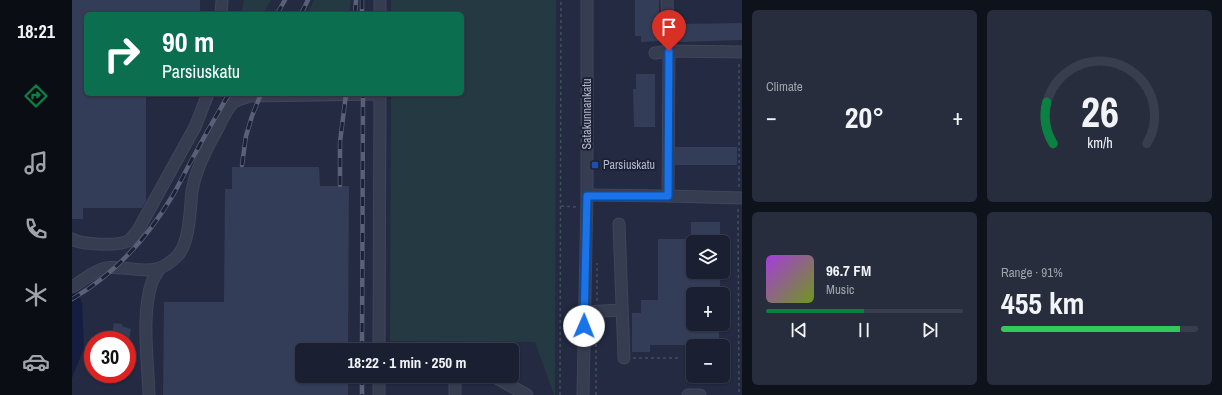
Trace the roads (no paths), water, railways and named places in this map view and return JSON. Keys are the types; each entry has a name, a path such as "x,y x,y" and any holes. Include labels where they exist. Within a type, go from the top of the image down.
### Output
{"street":[{"path":"221,12 222,0"},
{"path":"380,0 380,12"},
{"name":"Satakunnankatu","path":"583,395 587,196 587,0"},
{"path":"667,0 669,51 668,196"},
{"path":"655,53 669,51 741,52"},
{"path":"72,239 85,243 112,244 126,242 135,235 195,127 207,96"},
{"path":"75,285 97,271 107,268 148,271 160,268 170,262 179,253 186,238 192,190 209,144 227,111 234,102 250,96"},
{"path":"379,343 380,96"},
{"path":"587,196 740,198"},
{"path":"619,224 624,358"},
{"path":"149,395 146,322 147,302 152,282 160,268"},
{"path":"584,312 622,310"},
{"path":"379,383 379,395"},
{"path":"455,383 456,395"},
{"path":"506,383 527,395"},
{"path":"688,395 700,395"}],"water":[{"path":"72,281 82,303 84,348 72,378"}],"railway":[{"path":"278,12 285,0"},
{"path":"302,12 308,0"},
{"path":"355,12 356,0"},
{"path":"362,0 362,12"},
{"path":"72,299 88,289 116,266 153,225 173,195 228,96"},
{"path":"242,165 246,136 260,96"},
{"path":"340,185 340,142 346,96"},
{"path":"362,343 363,96"},
{"path":"362,383 362,395"}],"place":[{"name":"Parsiuskatu","path":"595,165"}]}
